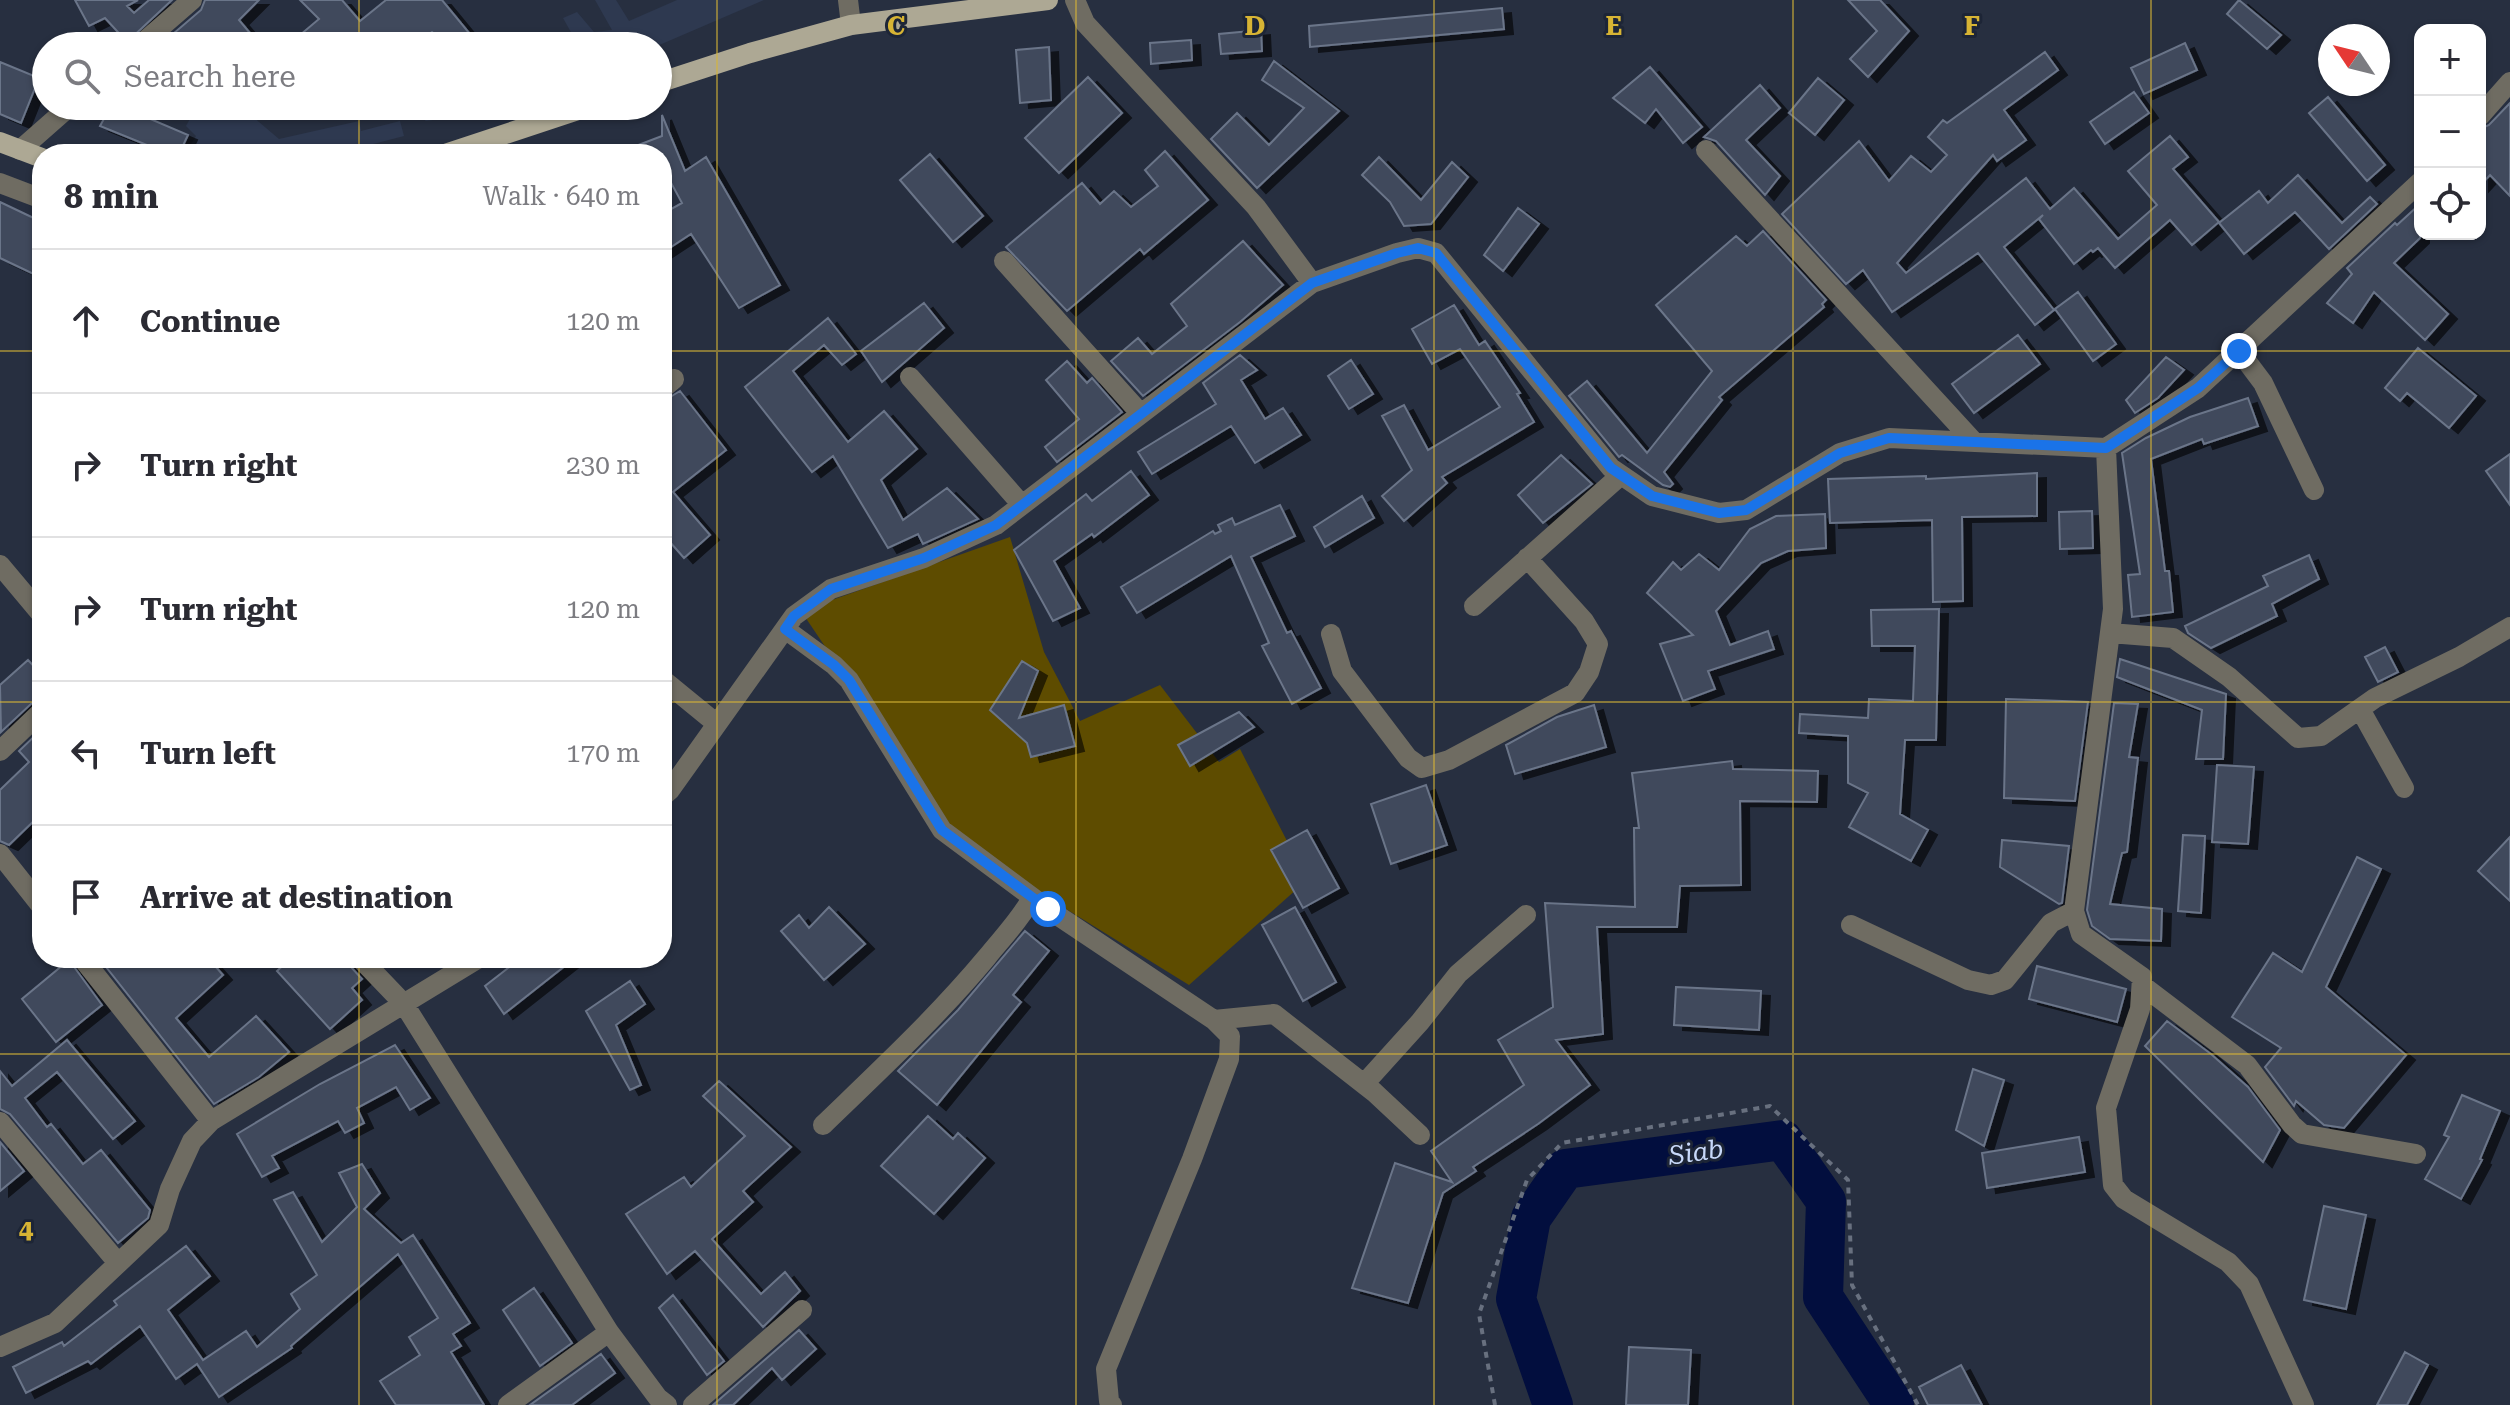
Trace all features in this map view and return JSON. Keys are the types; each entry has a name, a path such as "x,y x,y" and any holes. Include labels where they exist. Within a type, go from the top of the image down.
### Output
{"main road":[{"path":"672,78 851,25 1048,0"},
{"path":"475,144 548,120"},
{"path":"0,142 32,154"}],"street":[{"path":"155,32 192,0"},
{"path":"848,0 851,25"},
{"path":"1075,0 1085,23 1256,207 1312,283"},
{"path":"2486,109 2510,82"},
{"path":"20,150 54,120"},
{"path":"1706,150 1974,442"},
{"path":"0,183 32,195"},
{"path":"672,787 794,616 831,589 924,558 996,525 1312,283 1397,253 1418,248 1436,253 1611,468 1652,496 1719,513 1746,510 1840,453 1889,438 2106,448 2198,388 2414,188"},
{"path":"1004,261 1140,413"},
{"path":"2239,351 2263,383 2314,490"},
{"path":"910,377 1022,505"},
{"path":"2106,448 2113,609 2074,911 2081,934 2142,977 2140,1009 2106,1108 2113,1185 2124,1199 2228,1262 2249,1284 2304,1405"},
{"path":"1474,606 1621,475"},
{"path":"1331,634 1342,671 1408,758 1422,768 1449,760 1575,693 1589,672 1598,644 1584,621 1527,558"},
{"path":"0,565 32,603"},
{"path":"2110,633 2173,638 2229,677 2298,738 2321,736 2375,698 2459,657 2510,627"},
{"path":"785,629 849,680 942,830 1032,898 1214,1020 1230,1036 1229,1059 1181,1187 1106,1369 1112,1405"},
{"path":"672,687 717,724"},
{"path":"2360,709 2404,788"},
{"path":"0,751 32,721"},
{"path":"0,854 32,894"},
{"path":"823,1125 961,987 1023,916 1032,898"},
{"path":"1851,925 1968,980 1991,985 2005,980 2051,923 2074,911"},
{"path":"1364,1084 1458,974 1526,915"},
{"path":"90,968 211,1121"},
{"path":"370,968 404,1004 609,1332 658,1398 667,1405"},
{"path":"0,1347 55,1323 159,1225 170,1189 192,1141 211,1121 463,968"},
{"path":"2143,986 2247,1065 2302,1134 2416,1154"},
{"path":"1214,1020 1274,1014 1364,1084 1420,1135"},
{"path":"0,1122 118,1263"},
{"path":"693,1405 802,1310"},
{"path":"508,1405 609,1332"}],"path":[{"path":"1495,1405 1479,1314 1527,1180 1562,1143 1770,1106 1848,1180 1852,1285 1918,1405"}],"shaded area":[{"path":"595,0 616,0 629,21 677,0 764,0 672,40 672,32 594,32 612,30"},
{"path":"577,12 594,32 571,32 563,18"},
{"path":"189,120 257,120 279,139 359,121 361,131 400,121 404,136 373,144 191,144 196,136 186,126"},
{"path":"1010,537 1044,652 1080,721 1160,685 1219,762 1240,749 1307,880 1189,985 1016,878 942,819 801,611"}],"building":[{"path":"75,0 138,0 127,6 134,13 149,0 172,0 138,32 118,32 105,18 89,26"},
{"path":"205,0 259,0 239,20 249,32 175,32 201,10"},
{"path":"300,0 342,0 360,21 386,0 442,0 468,32 304,32 319,19"},
{"path":"1848,0 1880,0 1909,31 1868,77 1850,59 1877,31"},
{"path":"2239,0 2281,35 2267,49 2227,14"},
{"path":"1502,8 1504,29 1310,47 1309,26"},
{"path":"1261,30 1262,51 1221,54 1219,34"},
{"path":"1191,40 1192,60 1151,64 1150,43"},
{"path":"2185,43 2197,70 2144,94 2131,68"},
{"path":"1049,47 1051,100 1020,103 1016,50"},
{"path":"2045,52 2058,70 2004,110 2026,140 1997,161 1993,155 1897,263 1906,273 2026,178 2050,209 2074,188 2118,239 2157,205 2128,171 2170,136 2188,157 2173,169 2219,222 2192,245 2170,220 2115,268 2098,248 2074,264 2039,219 2043,215 2004,247 2054,310 2035,325 1978,253 1892,312 1863,270 1846,284 1782,214 1859,141 1889,181 1911,156 1931,172 1947,155 1928,137 1943,120 1947,123"},
{"path":"1274,61 1339,111 1257,188 1211,139 1237,113 1269,145 1304,108 1262,80"},
{"path":"0,62 32,75 32,96 21,123 0,114"},
{"path":"1650,67 1702,127 1683,143 1656,109 1645,123 1613,98"},
{"path":"1088,77 1122,113 1059,173 1025,138"},
{"path":"1818,78 1844,100 1815,135 1789,113"},
{"path":"1760,85 1780,108 1746,140 1780,176 1765,195 1716,141 1704,137"},
{"path":"2134,92 2149,113 2105,144 2090,122"},
{"path":"2328,97 2385,165 2367,181 2309,113"},
{"path":"2510,103 2510,196 2490,175 2486,179 2486,126"},
{"path":"103,120 153,120 188,135 184,144 144,144 100,126"},
{"path":"664,120 685,171 706,157 780,285 739,308 691,234 672,246 672,208 682,203 672,184 672,144 641,144 662,136"},
{"path":"1165,151 1208,200 1144,254 1140,249 1067,311 1006,247 1082,183 1100,204 1114,191 1131,207 1158,186 1145,170"},
{"path":"930,154 983,216 953,242 900,180"},
{"path":"1379,157 1421,200 1452,162 1468,177 1431,224 1404,226 1390,202 1362,175"},
{"path":"2298,175 2342,223 2370,197 2377,204 2329,249 2295,212 2244,254 2219,223 2259,191 2268,203"},
{"path":"0,202 32,217 32,273 0,258"},
{"path":"1518,208 1539,224 1503,271 1484,255"},
{"path":"2414,209 2414,240 2418,240 2394,263 2448,314 2425,340 2374,292 2353,323 2327,303 2352,274 2347,268 2395,223 2397,225"},
{"path":"1763,231 1826,300 1822,304 1824,307 1719,397 1722,400 1664,472 1673,484 1670,487 1663,485 1622,455 1619,457 1569,396 1587,381 1647,453 1712,371 1656,305 1736,236 1747,246"},
{"path":"1243,241 1283,285 1143,396 1111,361 1138,338 1152,354 1187,326 1171,304"},
{"path":"2078,292 2116,344 2093,361 2055,309"},
{"path":"924,303 944,328 882,382 861,351"},
{"path":"1454,305 1479,345 1485,341 1520,393 1517,394 1534,422 1442,477 1447,483 1404,521 1382,496 1412,470 1382,416 1404,405 1428,450 1500,407 1460,349 1432,364 1412,329"},
{"path":"828,318 856,354 842,365 824,345 793,371 848,442 884,411 917,449 881,480 903,520 947,488 978,519 923,544 918,534 888,548 833,456 812,472 745,387"},
{"path":"2018,335 2040,364 1974,413 1952,384"},
{"path":"2418,348 2476,396 2449,428 2407,393 2400,401 2385,388"},
{"path":"1240,355 1257,370 1241,380 1265,419 1283,408 1301,435 1255,463 1231,426 1152,474 1138,452 1216,404 1203,383"},
{"path":"2166,357 2184,370 2158,398 2135,413 2126,400"},
{"path":"1351,360 1373,394 1349,409 1328,376"},
{"path":"1067,361 1087,383 1092,378 1122,412 1057,462 1045,447 1079,419 1046,380"},
{"path":"680,391 726,450 673,492 710,535 684,558 672,544 672,396"},
{"path":"2248,398 2258,426 2204,444 2202,439 2151,459 2173,612 2132,617 2128,575 2140,574 2122,453 2190,417"},
{"path":"2510,454 2510,505 2486,471"},
{"path":"1561,455 1592,484 1543,523 1518,495"},
{"path":"1131,471 1149,495 1094,537 1092,534 1054,561 1080,608 1053,621 1014,550 1086,494 1092,501"},
{"path":"2037,473 2037,516 1962,517 1963,601 1933,602 1932,520 1830,523 1828,479 1926,476 1926,479"},
{"path":"1362,496 1374,518 1325,547 1314,527"},
{"path":"1280,505 1295,536 1251,557 1287,633 1291,631 1321,688 1292,704 1262,646 1269,643 1231,556 1137,613 1121,587 1213,531 1215,534 1221,531 1218,525 1232,518 1235,525"},
{"path":"2092,511 2093,548 2060,549 2059,512"},
{"path":"1825,514 1826,548 1788,551 1761,563 1716,611 1730,645 1768,631 1774,649 1708,671 1715,689 1683,701 1660,644 1693,635 1647,593 1673,562 1681,570 1699,554 1719,570 1750,529 1776,516"},
{"path":"2309,555 2319,579 2272,604 2277,616 2211,648 2188,633 2185,626 2268,586 2263,576"},
{"path":"1939,609 1936,740 1905,740 1900,814 1928,830 1911,861 1849,827 1868,793 1848,783 1848,736 1799,733 1800,714 1868,718 1869,699 1913,701 1915,646 1872,646 1871,610"},
{"path":"2385,647 2398,672 2378,682 2365,657"},
{"path":"2120,659 2226,694 2223,759 2196,759 2202,710 2117,677"},
{"path":"28,660 32,664 32,703 1,732 0,685"},
{"path":"1022,661 1038,671 1019,718 1064,705 1075,746 1031,757 1027,743 990,710"},
{"path":"2006,699 2088,702 2075,801 2004,798"},
{"path":"2114,703 2138,704 2129,757 2138,758 2127,852 2122,853 2110,904 2162,909 2161,941 2110,939 2092,926 2087,910"},
{"path":"1594,705 1606,747 1515,774 1506,745 1557,717"},
{"path":"1239,712 1254,727 1190,766 1178,745"},
{"path":"32,739 32,823 9,845 0,841 0,790 29,762 19,751"},
{"path":"1732,761 1733,769 1818,771 1817,802 1740,801 1741,885 1680,886 1677,927 1597,927 1603,1034 1556,1040 1590,1085 1473,1167 1476,1171 1443,1193 1408,1303 1352,1288 1395,1163 1452,1182 1431,1151 1524,1085 1498,1040 1553,1007 1545,903 1635,907 1634,828 1639,828 1632,773"},
{"path":"2217,765 2254,767 2248,844 2212,842"},
{"path":"1426,785 1447,845 1391,864 1371,804"},
{"path":"1307,830 1339,888 1303,908 1271,850"},
{"path":"2183,835 2205,836 2201,913 2178,911"},
{"path":"2510,837 2510,901 2478,871"},
{"path":"2002,840 2069,846 2062,903 2000,867"},
{"path":"2357,857 2381,869 2326,987 2406,1055 2344,1128 2324,1125 2296,1101 2294,1106 2265,1067 2281,1048 2232,1017 2273,953 2302,972"},
{"path":"829,907 865,944 824,980 781,931 799,915 809,928"},
{"path":"1295,907 1336,982 1303,1001 1262,925"},
{"path":"1025,931 1049,951 1013,995 1021,1002 937,1105 898,1071 958,1010"},
{"path":"2037,966 2126,989 2117,1022 2029,999"},
{"path":"59,968 75,968 102,1005 56,1042 22,999"},
{"path":"107,968 217,968 223,975 176,1018 209,1057 256,1016 289,1052 259,1077 214,1104"},
{"path":"280,968 352,968 362,979 352,988 362,1000 330,1029 277,971"},
{"path":"508,968 562,968 504,1014 485,986"},
{"path":"630,981 645,1004 616,1025 641,1085 630,1090 586,1011"},
{"path":"1676,987 1761,991 1759,1030 1674,1025"},
{"path":"2167,1021 2248,1087 2280,1130 2263,1162 2145,1046"},
{"path":"67,1040 135,1121 113,1139 57,1072 25,1098 47,1127 51,1124 83,1164 101,1150 150,1210 148,1218 118,1243 10,1114 0,1109 0,1071 12,1086"},
{"path":"395,1045 430,1098 410,1110 396,1087 357,1108 364,1123 345,1133 338,1121 272,1156 279,1168 262,1177 237,1134 320,1084"},
{"path":"1973,1069 2004,1080 1984,1146 1956,1130"},
{"path":"719,1081 791,1147 743,1191 753,1202 712,1239 761,1294 785,1272 800,1291 763,1327 695,1251 667,1274 626,1214 684,1177 691,1187 745,1136 703,1096"},
{"path":"2462,1095 2500,1111 2482,1160 2461,1199 2425,1179 2449,1137 2444,1135"},
{"path":"928,1116 953,1139 958,1133 985,1158 934,1214 881,1166"},
{"path":"2079,1137 2085,1172 1987,1188 1982,1153"},
{"path":"0,1142 24,1171 0,1191"},
{"path":"362,1164 380,1193 364,1209 401,1243 413,1235 470,1323 453,1334 461,1346 451,1352 484,1405 396,1405 380,1381 420,1355 409,1337 438,1318 398,1254 292,1348 219,1397 197,1364 176,1379 140,1326 91,1364 88,1361 26,1393 13,1367 62,1342 64,1346 117,1305 114,1301 186,1246 210,1276 168,1310 203,1360 246,1331 257,1347 300,1309 291,1294 317,1275 274,1200 293,1192 322,1242 357,1207 339,1173"},
{"path":"2324,1206 2366,1215 2346,1309 2304,1300"},
{"path":"534,1288 572,1343 540,1366 503,1310"},
{"path":"673,1295 724,1361 707,1375 659,1308"},
{"path":"799,1330 816,1349 782,1380 772,1368 733,1405 713,1405"},
{"path":"1629,1347 1691,1350 1688,1405 1626,1405"},
{"path":"2405,1352 2428,1365 2407,1405 2377,1405"},
{"path":"601,1354 615,1373 572,1405 530,1405"},
{"path":"1961,1365 1982,1405 1928,1405 1919,1387"}],"waterway":[{"name":"Siab","path":"1553,1405 1516,1299 1531,1218 1565,1169 1783,1140 1826,1201 1823,1297 1894,1405"}],"route":[{"path":"1048,909 942,830 849,680 785,629 794,616 831,589 924,558 996,525 1312,283 1397,253 1418,248 1436,253 1611,468 1652,496 1719,513 1746,510 1840,453 1889,438 2106,448 2198,388 2239,351"}]}
